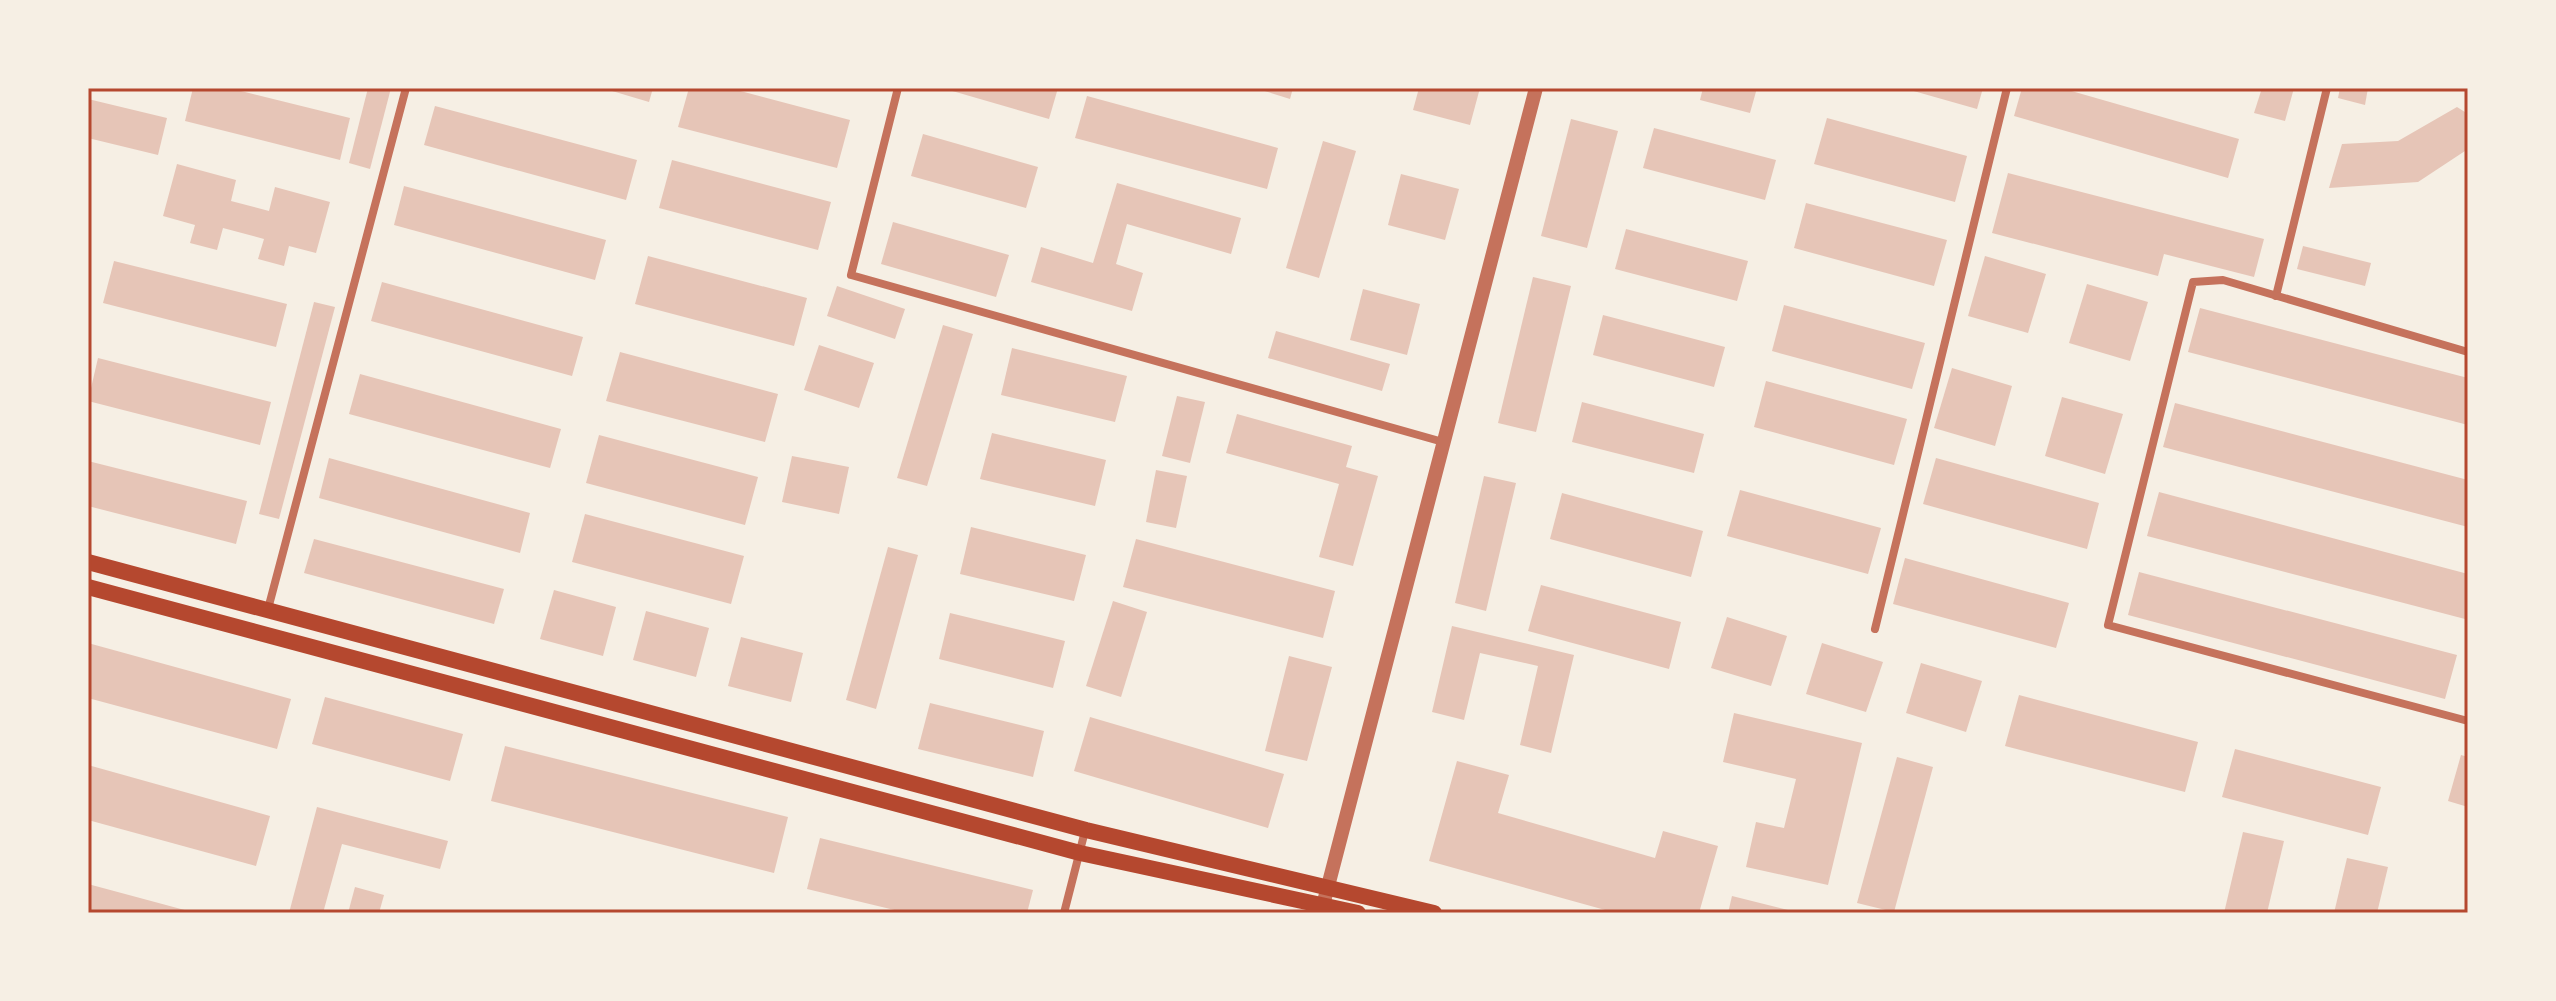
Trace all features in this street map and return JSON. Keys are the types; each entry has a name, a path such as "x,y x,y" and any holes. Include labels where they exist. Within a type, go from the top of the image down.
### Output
{"main road":[{"path":"88,562 1086,830 1434,913"},
{"path":"88,587 1080,853 1322,909 1358,913"}],"street":[{"path":"268,609 406,88"},
{"path":"898,88 851,275 1443,442"},
{"path":"1322,909 1536,88"},
{"path":"1875,629 2007,88"},
{"path":"2276,296 2327,88"},
{"path":"2468,352 2223,280 2193,282 2108,625 2468,721"},
{"path":"1064,913 1086,830"}],"building":[{"path":"193,88 229,88 350,118 340,160 185,121"},
{"path":"368,88 391,88 370,169 349,163"},
{"path":"602,88 653,88 649,102"},
{"path":"689,88 729,88 850,120 837,168 678,127"},
{"path":"942,88 1058,88 1049,119"},
{"path":"1255,88 1293,88 1290,99"},
{"path":"1419,88 1480,88 1470,125 1413,110"},
{"path":"1703,88 1757,88 1750,113 1700,100"},
{"path":"1903,88 1983,88 1977,109"},
{"path":"2022,88 2061,88 2239,139 2228,178 2014,116"},
{"path":"2262,88 2294,88 2285,121 2254,113"},
{"path":"2340,88 2368,88 2365,105 2338,98"},
{"path":"1087,96 1278,148 1267,189 1075,138"},
{"path":"88,99 167,118 158,155 88,138"},
{"path":"435,106 637,160 626,200 424,145"},
{"path":"2457,107 2468,114 2468,149 2418,182 2329,188 2342,144 2398,141"},
{"path":"1827,118 1967,156 1955,202 1814,164"},
{"path":"1571,119 1618,131 1587,248 1541,236"},
{"path":"1654,128 1776,160 1765,200 1643,168"},
{"path":"923,134 1038,167 1026,208 911,176"},
{"path":"1323,141 1356,151 1319,278 1286,268"},
{"path":"672,160 831,202 818,250 659,208"},
{"path":"177,164 236,180 231,201 269,211 275,187 330,202 316,253 289,246 284,266 258,259 264,239 223,228 217,250 190,243 195,225 163,216"},
{"path":"2008,173 2264,239 2254,277 2164,254 2158,276 1992,233"},
{"path":"1401,174 1459,189 1445,240 1388,225"},
{"path":"1117,183 1241,218 1231,254 1127,224 1116,264 1143,273 1132,311 1031,282 1041,247 1093,263"},
{"path":"404,186 606,240 595,280 394,225"},
{"path":"1806,203 1947,240 1934,286 1794,248"},
{"path":"893,222 1009,255 996,297 881,264"},
{"path":"1626,229 1748,261 1737,301 1615,269"},
{"path":"2303,246 2371,263 2365,286 2297,269"},
{"path":"648,256 807,298 794,346 635,304"},
{"path":"1985,256 2046,274 2028,333 1968,316"},
{"path":"114,261 287,304 276,347 103,303"},
{"path":"1533,277 1571,286 1536,432 1498,423"},
{"path":"382,282 583,337 572,376 371,321"},
{"path":"2087,284 2148,302 2130,361 2069,343"},
{"path":"837,286 905,309 895,339 827,316"},
{"path":"1363,289 1420,304 1407,355 1350,340"},
{"path":"314,302 335,307 279,519 259,514"},
{"path":"1784,305 1925,343 1912,389 1772,351"},
{"path":"2200,308 2468,378 2468,425 2188,352"},
{"path":"1603,315 1725,347 1714,387 1593,355"},
{"path":"943,325 973,334 927,486 897,478"},
{"path":"1276,331 1390,364 1382,391 1268,358"},
{"path":"819,345 874,363 859,408 804,390"},
{"path":"1012,348 1127,376 1115,422 1001,395"},
{"path":"620,352 778,394 765,442 606,401"},
{"path":"98,358 271,402 260,445 88,401"},
{"path":"1952,368 2012,386 1995,446 1934,428"},
{"path":"360,374 561,429 550,468 349,414"},
{"path":"1766,381 1907,419 1894,465 1754,427"},
{"path":"1177,396 1205,402 1190,463 1162,456"},
{"path":"2062,397 2123,414 2105,474 2045,456"},
{"path":"1582,402 1704,434 1694,473 1572,442"},
{"path":"2175,403 2468,480 2468,527 2163,447"},
{"path":"1237,414 1352,446 1346,467 1378,476 1353,566 1319,557 1339,484 1226,453"},
{"path":"992,433 1106,460 1095,506 980,479"},
{"path":"599,435 758,477 745,525 586,483"},
{"path":"792,456 849,467 839,514 782,502"},
{"path":"329,458 530,513 520,553 319,498"},
{"path":"1936,458 2099,503 2087,549 1923,504"},
{"path":"88,461 247,501 236,544 88,506"},
{"path":"1156,470 1187,476 1176,528 1146,522"},
{"path":"1484,476 1516,483 1486,611 1455,603"},
{"path":"1740,490 1881,528 1868,574 1727,536"},
{"path":"2159,492 2468,574 2465,619 2147,536"},
{"path":"1562,493 1703,531 1691,577 1550,539"},
{"path":"585,514 744,556 731,604 572,562"},
{"path":"971,527 1086,555 1074,601 960,574"},
{"path":"314,539 504,589 494,624 304,573"},
{"path":"1136,539 1335,591 1323,638 1123,587"},
{"path":"888,547 918,555 876,709 846,700"},
{"path":"1905,558 2069,603 2056,648 1893,604"},
{"path":"2139,572 2457,655 2445,699 2128,615"},
{"path":"1541,585 1681,622 1669,669 1528,631"},
{"path":"554,590 616,607 603,656 540,639"},
{"path":"1113,601 1147,612 1121,697 1086,686"},
{"path":"646,611 709,628 696,677 633,660"},
{"path":"950,613 1065,641 1053,688 939,659"},
{"path":"1727,617 1787,636 1771,686 1711,668"},
{"path":"1452,626 1574,655 1551,753 1520,745 1538,666 1480,653 1464,720 1432,712"},
{"path":"741,637 803,653 791,702 728,686"},
{"path":"88,643 291,699 277,749 88,698"},
{"path":"1822,643 1883,662 1866,712 1806,694"},
{"path":"1289,656 1332,667 1307,761 1265,751"},
{"path":"1921,663 1982,681 1966,732 1906,713"},
{"path":"2019,695 2198,742 2185,792 2005,746"},
{"path":"325,697 463,734 450,781 312,744"},
{"path":"930,703 1044,731 1033,777 918,749"},
{"path":"1734,713 1862,743 1828,885 1746,867 1756,822 1784,828 1796,779 1723,762"},
{"path":"1090,717 1284,774 1268,828 1074,771"},
{"path":"505,746 788,817 774,873 491,801"},
{"path":"2235,749 2381,787 2368,835 2222,797"},
{"path":"2461,755 2468,757 2468,807 2448,801"},
{"path":"1897,757 1933,767 1894,912 1857,903"},
{"path":"1457,761 1509,775 1498,813 1655,858 1663,831 1718,846 1699,913 1616,913 1429,861"},
{"path":"88,765 270,816 256,866 88,820"},
{"path":"317,807 448,841 440,869 342,844 323,913 289,913"},
{"path":"2243,832 2284,841 2267,913 2224,913"},
{"path":"820,838 1033,890 1027,913 907,913 807,889"},
{"path":"2347,858 2388,867 2377,913 2334,913"},
{"path":"88,884 192,912 192,913 88,913"},
{"path":"355,887 384,895 379,913 348,913"},
{"path":"1732,896 1796,912 1728,913"}]}
